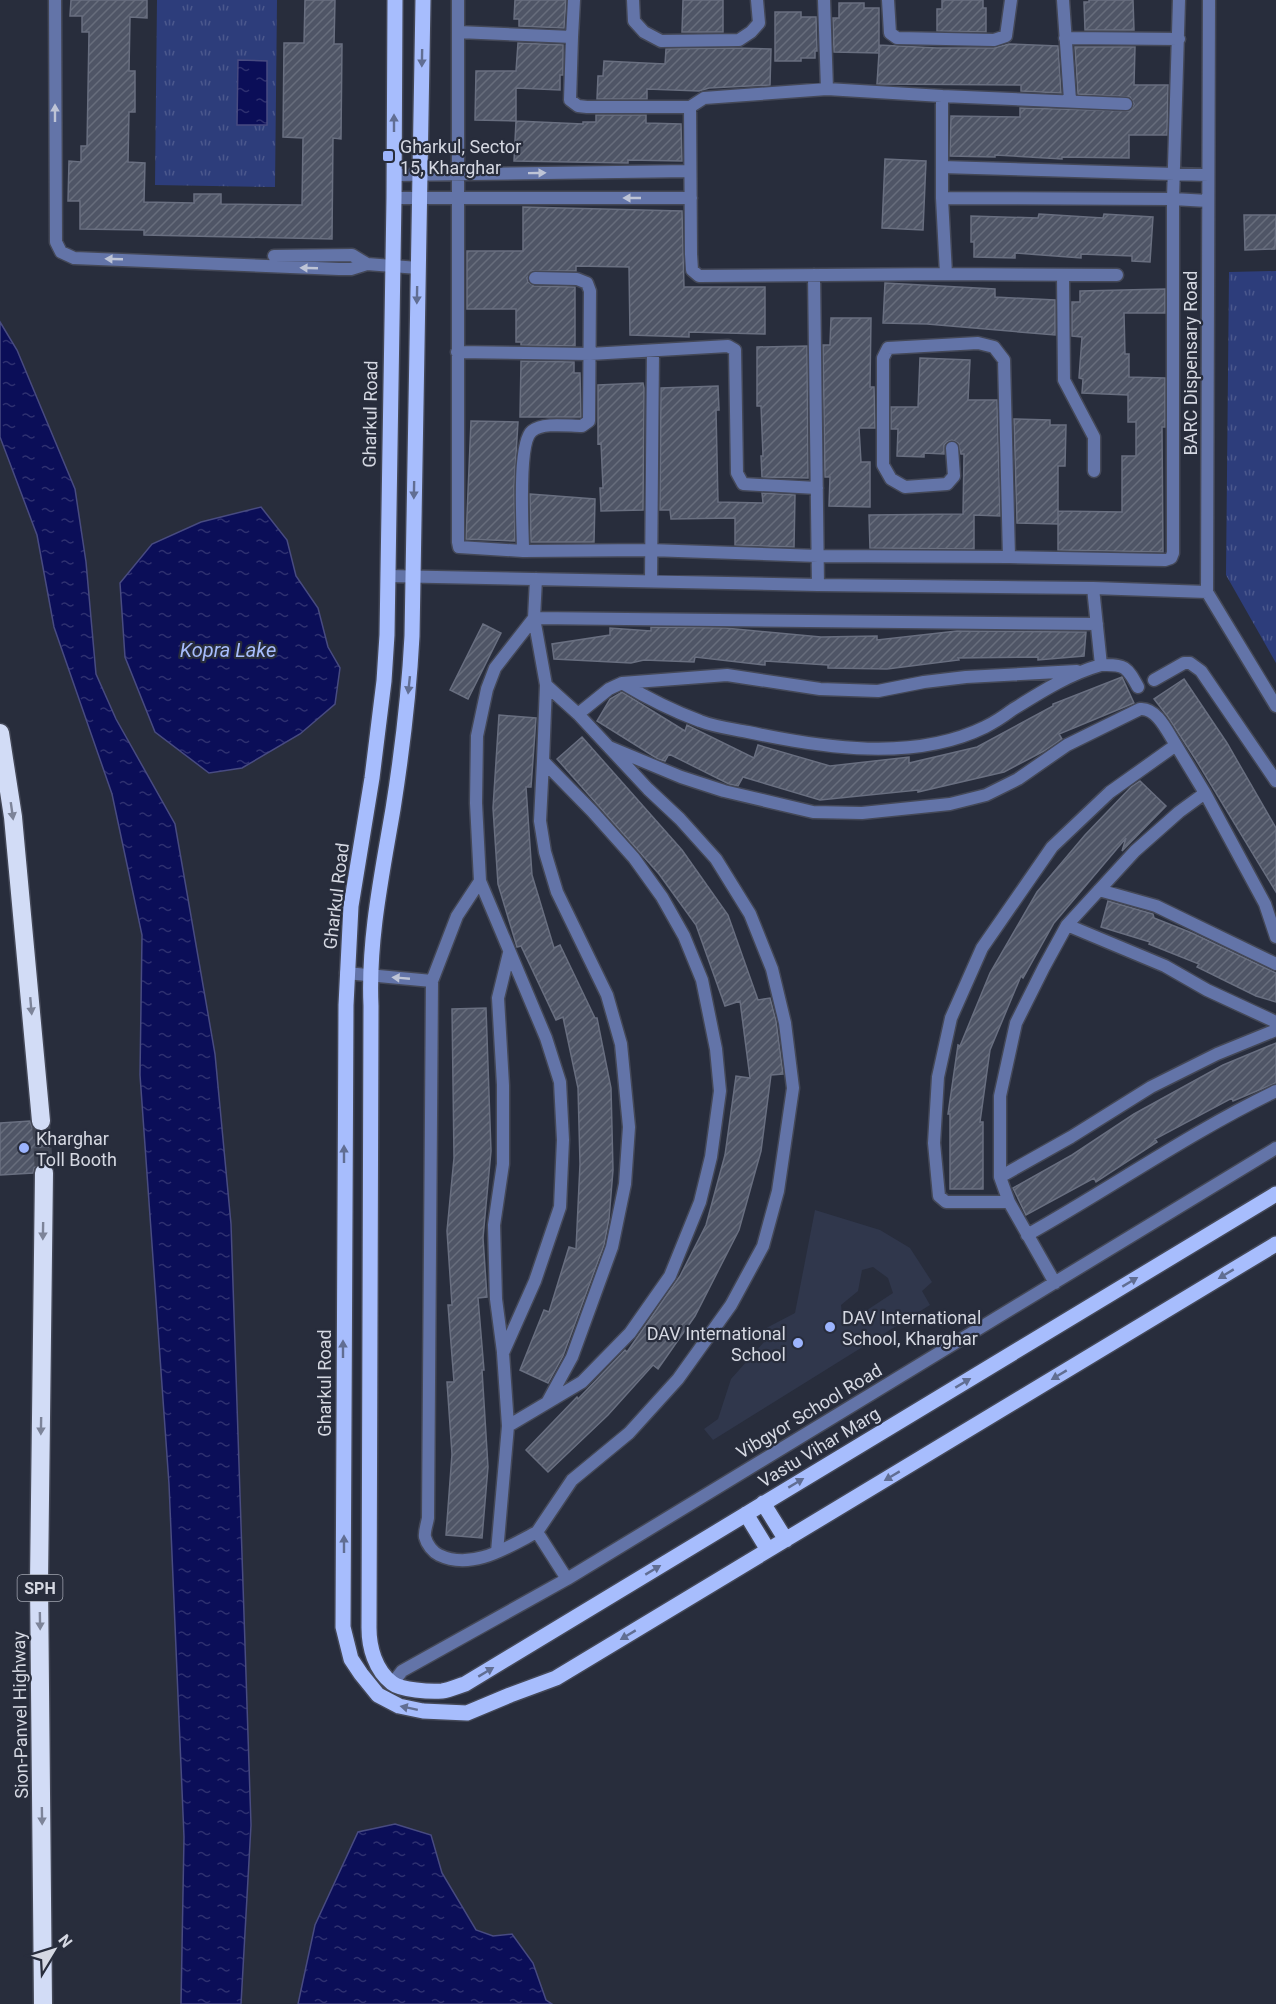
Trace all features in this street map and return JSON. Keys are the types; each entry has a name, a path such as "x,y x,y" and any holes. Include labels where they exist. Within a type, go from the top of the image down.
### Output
{"highway":[{"path":"0,733 13,817 41,1120"},
{"name":"Sion-Panvel Highway","path":"43,2004 39,1582 44,1173"}],"main road":[{"name":"Gharkul Road","path":"395,0 394,198 384,681 372,778 351,906 346,973 343,1336 344,1628 351,1659 378,1695 399,1706 467,1713 556,1678 768,1550"},
{"path":"392,1684 371,1652 369,1628 370,975 376,909 410,684 423,0"},
{"name":"Vastu Vihar Marg","path":"392,1684 418,1691 442,1691 465,1684 1276,1194"},
{"path":"746,1514 768,1550 1276,1244"},
{"path":"763,1503 786,1540"}],"street":[{"path":"55,0 56,242 61,252 74,258 339,269 351,269 367,264 418,268"},
{"path":"458,0 459,547 524,551 650,550 818,556 1165,560 1171,558 1173,553 1173,199 1179,0"},
{"path":"574,0 570,100 578,106 690,107 704,98 826,89 1126,104"},
{"path":"633,0 634,21 644,32 661,41 739,40 752,32 759,23 757,0"},
{"path":"824,0 826,89"},
{"path":"888,0 890,33 897,38 994,40 1006,36 1011,0"},
{"path":"1063,0 1070,100"},
{"name":"BARC Dispensary Road","path":"1207,592 1209,0"},
{"path":"458,32 572,38"},
{"path":"1065,38 1179,39"},
{"path":"942,96 942,198 946,274"},
{"path":"690,107 692,270 699,276 1117,275"},
{"path":"942,167 1208,175"},
{"path":"394,175 690,171"},
{"path":"394,198 691,198"},
{"path":"942,198 1208,201"},
{"path":"339,255 339,269"},
{"path":"274,256 352,255 367,264"},
{"path":"814,275 818,585"},
{"path":"1063,275 1064,380 1094,437 1094,471"},
{"path":"524,551 522,463 525,442 532,431 552,425 582,426 589,421 590,291 587,283 577,279 535,278"},
{"path":"952,448 954,476 947,484 905,487 891,478 884,465 883,358 888,348 978,343 994,347 1004,360 1009,557"},
{"path":"457,352 590,354 728,346 735,350 738,473 743,484 817,488"},
{"path":"651,581 652,351"},
{"path":"387,576 1207,592 1276,706"},
{"path":"536,579 534,618 546,685 540,821 545,852 557,892 607,995 621,1044 629,1127 625,1184 612,1247 572,1357 548,1402"},
{"path":"1093,588 1101,665"},
{"path":"534,618 1097,624"},
{"path":"503,1353 535,1281 560,1207 563,1140 560,1082 546,1038 480,881 476,803 477,736 487,689 495,668 534,618"},
{"path":"1154,680 1184,663 1190,663 1201,671 1276,781"},
{"path":"578,714 609,689 622,683 727,675 820,689 878,691 924,682 1080,671 1101,665 1118,664 1125,667 1138,687"},
{"path":"622,683 643,696 701,722 789,740 869,748 916,747 951,739 985,727 1080,671"},
{"path":"480,881 458,916 432,981 428,1518 425,1538 432,1552 451,1561 467,1561 497,1552 537,1532 572,1480 629,1433 678,1378 731,1305 764,1246 778,1191 793,1088 784,1023 772,969 750,914 716,860 680,819 648,789 578,714 546,685"},
{"path":"609,747 681,777 724,791 813,812 862,813 950,804 986,795 1018,778 1067,746 1146,708 1154,713 1205,793 1265,904 1276,937"},
{"path":"1009,1202 946,1202 939,1196 934,1143 935,1121 938,1077 951,1018 982,948 1052,847 1110,792 1176,745"},
{"path":"508,1426 582,1382 630,1333 670,1276 700,1202 711,1157 720,1090 716,1049 702,980 684,936 662,897 634,858 543,761"},
{"path":"1055,1283 1009,1202 1000,1177 1000,1096 1016,1023 1067,925 1134,851 1205,793"},
{"path":"1099,890 1156,906 1276,964"},
{"path":"1067,925 1165,966 1207,990 1276,1022"},
{"path":"497,1552 508,1426 503,1353 496,1299 494,1225 503,1164 503,1085 498,998 509,953"},
{"path":"346,973 432,981"},
{"path":"1000,1177 1071,1137 1151,1087 1216,1054 1276,1030"},
{"path":"1027,1235 1093,1198 1164,1151 1276,1091"},
{"name":"Vibgyor School Road","path":"392,1684 402,1671 567,1579 1276,1148"},
{"path":"537,1532 567,1579"}],"shaded area":[{"name":"DAV International School, Kharghar","path":"815,1210 880,1230 910,1248 932,1282 922,1291 930,1305 713,1440 704,1429 718,1419 731,1379 764,1342 757,1333 795,1313","holes":["873,1267 888,1278 893,1293 849,1322 842,1314 841,1305 858,1291 862,1270"]}],"green space":[{"path":"157,0 277,0 275,187 155,185"},
{"path":"1276,271 1276,663 1226,575 1229,272"}],"water":[{"path":"238,60 267,61 267,125 237,125"},
{"path":"0,322 17,350 75,489 86,562 96,674 116,719 175,824 215,1054 231,1224 251,1825 241,2004 181,2004 184,1837 169,1484 140,1075 142,935 112,794 54,627 37,535 0,437"},
{"name":"Kopra Lake","path":"261,507 287,540 296,576 318,608 328,647 340,668 335,704 300,734 242,768 209,773 155,732 125,657 120,583 152,544 201,522"},
{"path":"395,1824 431,1835 442,1873 476,1930 493,1936 512,1934 533,1963 546,2000 552,2004 298,2004 315,1925 358,1832"}],"building":[{"path":"71,0 147,0 147,18 130,17 129,71 135,71 135,112 129,112 128,162 145,163 144,202 194,203 194,194 221,194 221,204 302,205 303,138 283,137 284,43 304,43 305,0 335,0 334,44 342,44 341,139 333,138 332,239 144,235 144,230 80,229 80,201 68,201 69,161 81,162 81,146 87,146 89,32 82,32 82,16 70,16"},
{"path":"515,0 566,0 564,28 519,26 519,19 514,19"},
{"path":"683,0 723,0 723,32 682,32"},
{"path":"942,0 983,0 983,8 986,8 986,32 937,31 937,9 942,9"},
{"path":"1089,0 1133,0 1134,30 1085,30 1084,2 1089,2"},
{"path":"839,3 864,3 864,8 879,8 879,45 937,48 994,48 1009,44 1058,46 1061,93 1021,91 1021,85 877,84 879,53 834,52 833,18 839,18"},
{"path":"775,12 801,12 801,17 816,17 817,51 815,51 815,58 801,58 801,61 775,61"},
{"path":"518,43 563,45 563,75 560,75 560,90 516,88 516,121 475,120 476,71 516,71"},
{"path":"1075,47 1135,47 1134,85 1168,85 1167,135 1129,135 1129,158 950,156 951,116 1020,117 1020,108 1130,111 1134,104 1130,97 1078,94"},
{"path":"666,49 771,49 770,85 709,88 699,91 647,89 647,99 597,99 598,76 603,76 604,61 665,64"},
{"path":"596,115 646,115 646,123 681,124 682,161 628,160 628,163 514,161 516,121 583,124 583,122 596,122"},
{"path":"885,159 926,161 923,230 882,228"},
{"path":"523,207 682,211 684,287 765,287 765,334 689,332 689,337 630,335 629,267 576,266 576,271 532,271 527,278 528,282 534,286 575,287 575,346 521,345 521,342 516,342 516,309 467,309 467,251 523,251"},
{"path":"1039,214 1103,218 1104,214 1153,217 1150,262 1132,261 1132,256 1081,254 1081,258 1015,253 1015,258 974,257 974,242 971,242 971,216 1038,218"},
{"path":"1244,215 1276,215 1275,249 1245,250"},
{"path":"885,283 995,289 995,297 1055,300 1055,335 927,324 883,323"},
{"path":"1165,289 1165,313 1124,313 1125,354 1129,354 1129,377 1165,378 1165,427 1162,427 1163,552 1058,550 1058,511 1122,512 1122,456 1136,456 1136,422 1128,422 1128,395 1082,393 1083,379 1079,378 1082,337 1072,336 1072,302 1080,302 1080,291"},
{"path":"831,318 871,318 870,387 874,387 875,428 859,428 861,462 870,462 870,507 829,506 830,477 825,477 823,345 830,345"},
{"path":"807,346 808,478 762,477 761,406 757,406 757,347"},
{"path":"920,358 970,360 968,400 997,400 1000,516 974,515 974,549 870,548 869,515 963,514 964,454 961,454 958,443 952,440 947,442 944,445 944,454 924,453 924,457 897,456 898,429 891,429 891,407 918,407"},
{"path":"521,361 574,362 574,373 580,373 581,417 520,417"},
{"path":"643,383 643,510 601,511 600,488 603,488 601,443 598,444 598,385"},
{"path":"718,386 719,410 716,410 718,502 763,503 762,493 795,495 794,547 735,545 735,518 671,519 670,510 660,510 661,388"},
{"path":"1014,419 1050,420 1050,425 1066,425 1065,466 1058,466 1058,524 1017,523"},
{"path":"471,421 518,422 514,487 515,541 466,539"},
{"path":"530,494 595,499 594,542 531,542"},
{"path":"483,624 501,633 468,699 450,690"},
{"path":"651,627 725,628 821,637 877,636 877,640 957,631 1086,632 1084,656 1038,660 1038,657 958,658 959,660 887,669 828,668 828,665 765,661 765,665 695,657 694,662 644,660 631,663 554,659 552,644 610,635 610,628 651,631"},
{"path":"1122,677 1134,703 1059,734 1062,739 1004,772 918,792 918,790 820,800 743,777 738,786 729,784 669,754 665,761 658,759 597,721 610,699 622,692 685,731 687,725 754,758 758,745 830,766 909,757 909,763 977,747 1053,704"},
{"path":"1184,679 1227,743 1276,828 1276,892 1196,760 1154,699"},
{"path":"499,715 536,718 531,787 526,787 532,875 554,948 560,945 597,1018 611,1088 613,1170 609,1219 604,1245 563,1356 548,1383 520,1370 544,1310 549,1312 569,1247 576,1249 580,1164 578,1088 563,1017 556,1020 521,946 517,947 498,884 493,808"},
{"path":"582,737 682,850 728,915 758,1000 770,998 776,1021 783,1074 771,1075 761,1151 739,1230 695,1316 658,1369 653,1365 608,1415 548,1472 526,1450 625,1350 627,1352 680,1276 706,1225 725,1155 736,1076 750,1078 740,1001 725,1006 696,925 659,874 557,759"},
{"path":"1140,781 1166,806 1122,851 1126,838 1054,923 1023,978 1021,976 990,1050 980,1122 983,1122 983,1189 950,1189 950,1114 948,1114 958,1045 960,1046 990,973 1037,892 1085,835 1131,787"},
{"path":"1108,901 1153,914 1154,918 1192,933 1276,973 1276,1002 1256,996 1197,967 1199,964 1149,944 1150,942 1101,927"},
{"path":"486,1008 491,1151 483,1238 487,1297 478,1298 488,1467 482,1538 446,1535 452,1454 447,1382 454,1382 448,1305 452,1305 447,1231 454,1158 452,1009"},
{"path":"1276,1043 1276,1083 1233,1101 1232,1098 1155,1139 1157,1142 1096,1182 1094,1178 1026,1215 1013,1188 1072,1155 1134,1114 1223,1065"},
{"name":"Kharghar Toll Booth","path":"30,1121 36,1131 48,1130 49,1163 38,1164 33,1173 0,1175 0,1123"}],"tunnel":[{"path":"41,1121 44,1173"}],"place":[{"name":"Gharkul, Sector 15, Kharghar","path":"388,156"},
{"name":"Kharghar Toll Booth","path":"24,1148"},
{"name":"DAV International School, Kharghar","path":"830,1327"},
{"name":"DAV International School","path":"798,1343"}]}
